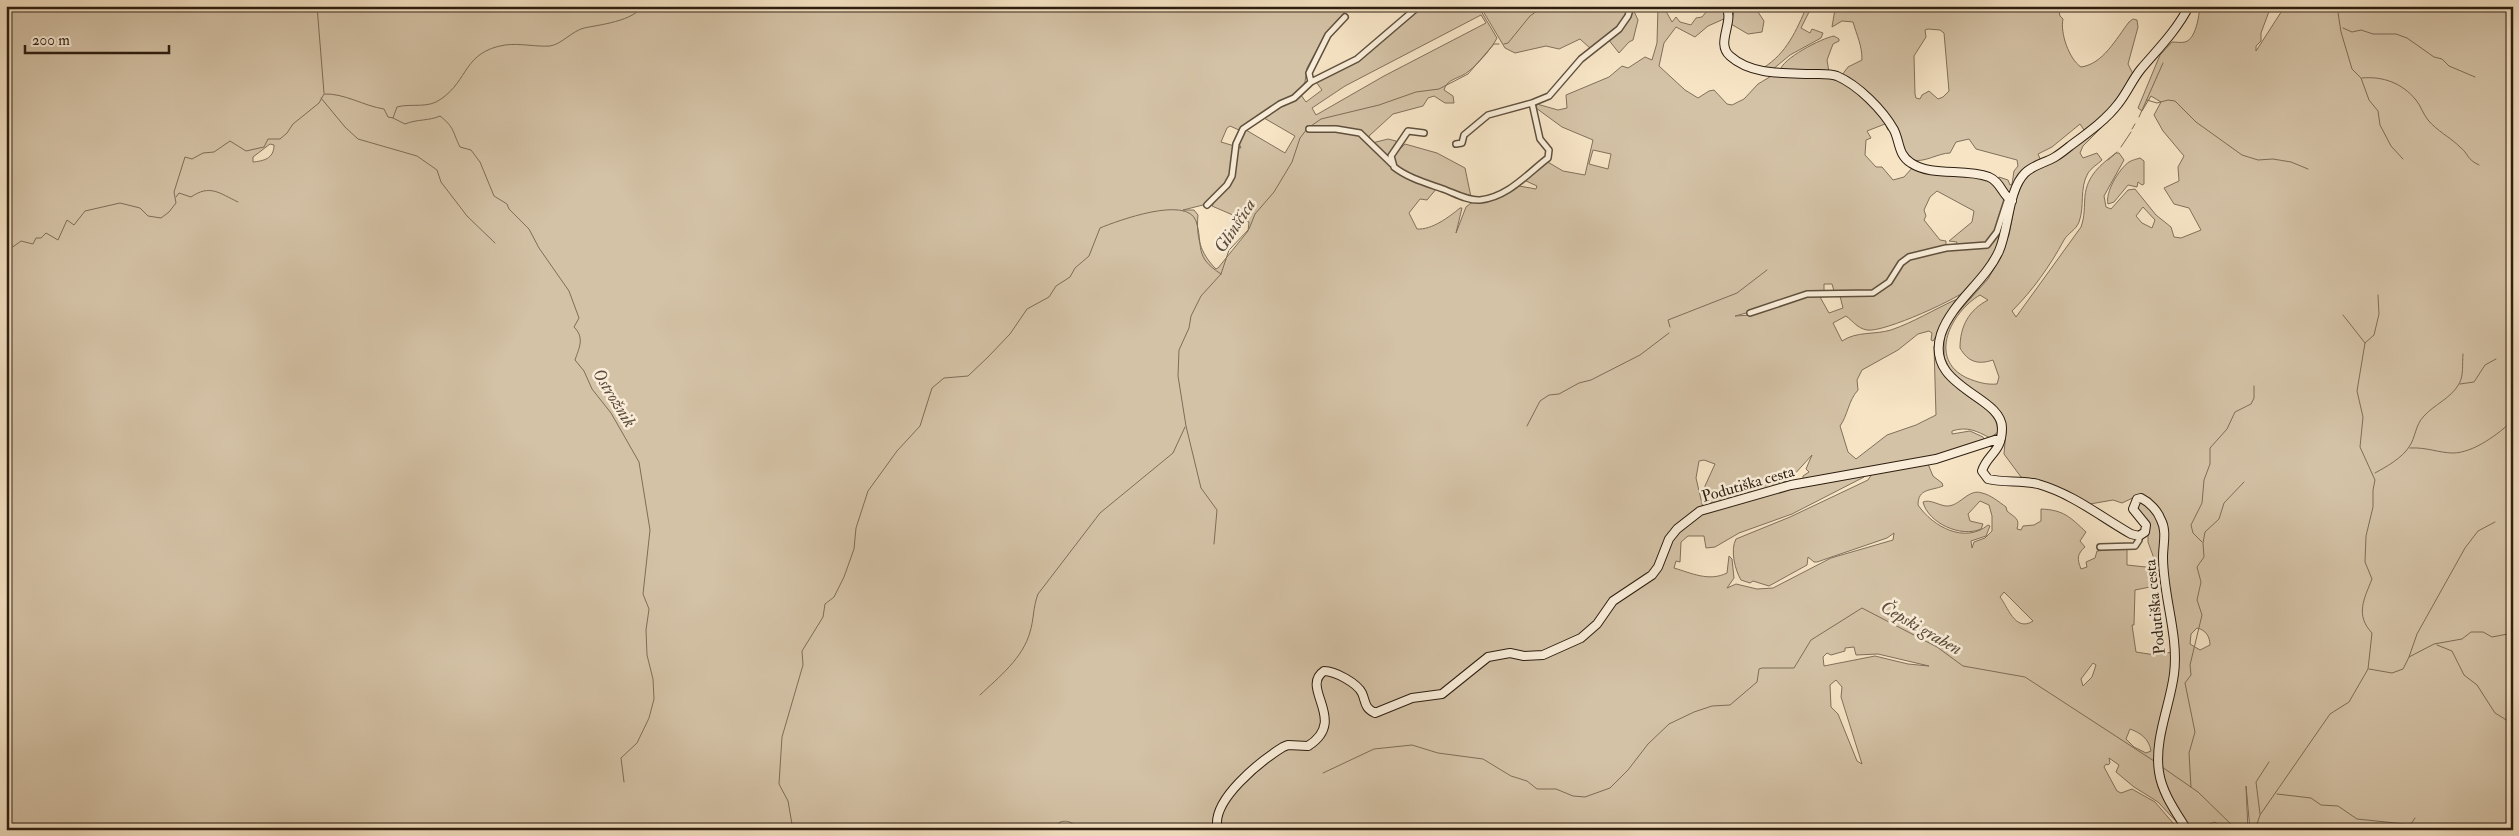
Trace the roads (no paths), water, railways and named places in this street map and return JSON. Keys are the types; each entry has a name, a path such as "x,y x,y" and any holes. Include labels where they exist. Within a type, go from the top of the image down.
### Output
{"street":[{"path":"1207,205 1227,185 1232,176 1238,135 1242,129 1277,106 1294,98 1311,82 1357,59 1419,6"},
{"path":"1456,144 1462,143 1464,135 1488,115 1532,104 1549,96 1581,59 1619,29 1628,16 1631,6"},
{"path":"1726,6 1729,14 1724,46 1731,57 1771,73 1826,74 1838,77 1881,112 1895,132 1899,150 1909,162 1932,170 1975,174 1989,178 2002,187 2010,200 2006,234 1990,269 1950,318 1939,344 1941,360 1951,376 1963,388 1998,414 2002,421 1999,447 1984,465 1982,471 1988,479 2028,482 2058,491 2090,507 2131,534 2139,536 2140,540 2135,546 2100,547"},
{"path":"1750,313 1772,307 1790,298 1807,294 1873,293 1888,282 1902,263 1909,257 1946,248 1987,245 1997,232 2023,175 2055,158 2113,110 2139,71 2172,32 2188,6"},
{"path":"1311,82 1309,73 1328,35 1345,17"},
{"path":"1309,129 1336,129 1360,133 1400,171 1419,181 1473,199 1486,198 1512,188 1549,155 1538,133 1537,118 1532,104"},
{"path":"1392,164 1391,156 1408,131 1424,133"},
{"name":"Podutiška cesta","path":"1218,830 1217,821 1225,800 1244,777 1283,747 1288,745 1308,746 1320,735 1326,716 1316,688 1316,680 1324,670 1330,671 1356,686 1362,692 1366,706 1374,713 1412,698 1442,694 1481,662 1500,654 1543,655 1588,633 1613,601 1652,575 1658,567 1669,539 1677,528 1700,512 1791,485 1936,459 2001,438"},
{"name":"Podutiška cesta","path":"2139,536 2145,532 2146,525 2133,508 2133,505 2137,499 2141,498 2154,510 2164,529 2164,578 2176,652 2174,675 2158,761 2161,782 2170,803 2186,830"}],"waterway":[{"path":"317,6 324,93"},
{"path":"6,256 7,251 21,241 33,244 36,238 41,238 46,233 58,240 67,220 74,225 85,211 120,203 140,208 148,216 161,218 176,203 174,192 185,157 192,159 203,153 214,152 230,141 246,151 264,147 268,139 280,139 287,133 293,124 319,103 324,94 332,94 384,109 388,117 393,118 397,107 431,104 441,99 457,84 474,60 491,49 505,45 554,45 584,28 624,19 638,11 642,6"},
{"path":"718,6 727,11 747,6"},
{"path":"1530,6 1535,11"},
{"name":"Glinščica","path":"1504,44 1508,43 1530,16 1544,6"},
{"path":"2337,6 2341,32 2352,69 2361,78 2369,100 2378,111 2380,125 2391,146 2403,159"},
{"path":"2343,28 2352,32 2361,30 2373,34 2396,34 2407,38 2434,57 2442,59 2449,66 2475,77"},
{"name":"Glinščica","path":"1311,126 1321,119 1379,105 1416,92 1439,89 1468,74 1494,44 1499,44"},
{"path":"2139,117 2163,63"},
{"path":"2362,78 2385,80 2405,89 2416,100 2426,118 2439,131 2456,143 2472,161 2479,165"},
{"name":"Ostrožnik","path":"321,98 345,127 358,139 417,156 437,170 441,182 467,216 495,243"},
{"path":"2147,100 2157,103 2168,100 2175,101 2196,122 2242,155 2258,160 2273,159 2291,162 2308,169"},
{"name":"Ostrožnik","path":"393,118 405,124 440,116 445,120 451,127 460,147 471,150 480,162 494,196 507,204 509,209 529,229 539,248 569,291 579,318 574,327 580,339 575,360 584,371 592,389 611,413 639,462 650,530 643,594 649,609 646,630 647,655 653,679 654,699 649,718 637,743 621,758 624,782"},
{"path":"2132,129 2135,124"},
{"name":"Glinščica","path":"1214,544 1217,510 1201,488 1186,426 1178,376 1179,350 1189,328 1191,316 1201,296 1221,274 1229,250 1249,229 1255,214 1274,192 1292,162 1300,138 1307,129"},
{"path":"2121,147 2131,132"},
{"path":"2108,160 2117,152"},
{"path":"176,197 179,193 191,197 209,190 238,202"},
{"path":"793,830 788,801 779,784 782,737 803,665 802,651 823,617 825,604 834,597 844,577 854,549 856,528 868,491 897,451 920,426 932,388 944,378 968,376 988,357 1010,334 1027,309 1049,297 1056,286 1070,277 1075,268 1089,256 1100,228 1151,212 1180,210 1190,214 1196,221 1203,256 1206,262 1221,274"},
{"path":"1670,327 1668,320 1737,293 1767,270"},
{"path":"2255,830 2260,815 2330,714 2349,702 2368,669 2372,633 2362,613 2366,593 2372,579 2365,562 2366,536 2373,507 2375,480 2360,447 2363,417 2357,391 2365,343 2374,335 2379,314 2378,295"},
{"path":"2343,315 2365,343"},
{"path":"1527,426 1540,401 1549,395 1559,394 1579,383 1591,380 1640,355 1669,333"},
{"path":"2375,473 2394,462 2406,451 2421,420 2428,412 2447,398 2459,384 2462,377 2463,354"},
{"path":"2460,384 2474,382 2485,365 2496,359"},
{"path":"2202,542 2193,533 2191,525 2202,503 2204,480 2210,464 2210,448 2227,429 2235,412 2251,404 2254,398 2254,386"},
{"path":"2410,448 2422,448 2448,453 2469,450 2485,442 2513,420"},
{"path":"980,695 1010,666 1022,650 1030,632 1038,594 1100,513 1173,453 1185,427"},
{"path":"2191,787 2189,753 2195,732 2185,683 2191,675 2190,665 2202,615 2197,600 2201,582 2197,567 2204,557 2203,543 2205,532 2219,519 2224,503 2244,482"},
{"path":"2409,657 2417,634 2465,548 2478,531 2495,522"},
{"name":"Čepski graben","path":"1323,773 1374,749 1412,745 1438,753 1483,759 1511,776 1527,781 1537,789 1556,789 1573,796 1585,797 1610,788 1628,770 1648,744 1669,724 1712,706 1730,705 1757,682 1759,669 1794,668 1811,640 1862,608 1937,647 1963,666 2025,677 2154,761"},
{"path":"2369,669 2392,673 2403,669 2409,657 2434,644 2462,639 2471,632 2483,632 2492,637 2513,633"},
{"path":"2437,645 2452,651 2464,675 2477,685 2495,713 2513,724"},
{"path":"2260,814 2256,782 2269,762"},
{"name":"Čepski graben","path":"2162,767 2198,792 2237,830"},
{"path":"2277,794 2311,798 2321,805 2338,806 2357,819 2411,824 2415,818"}]}
